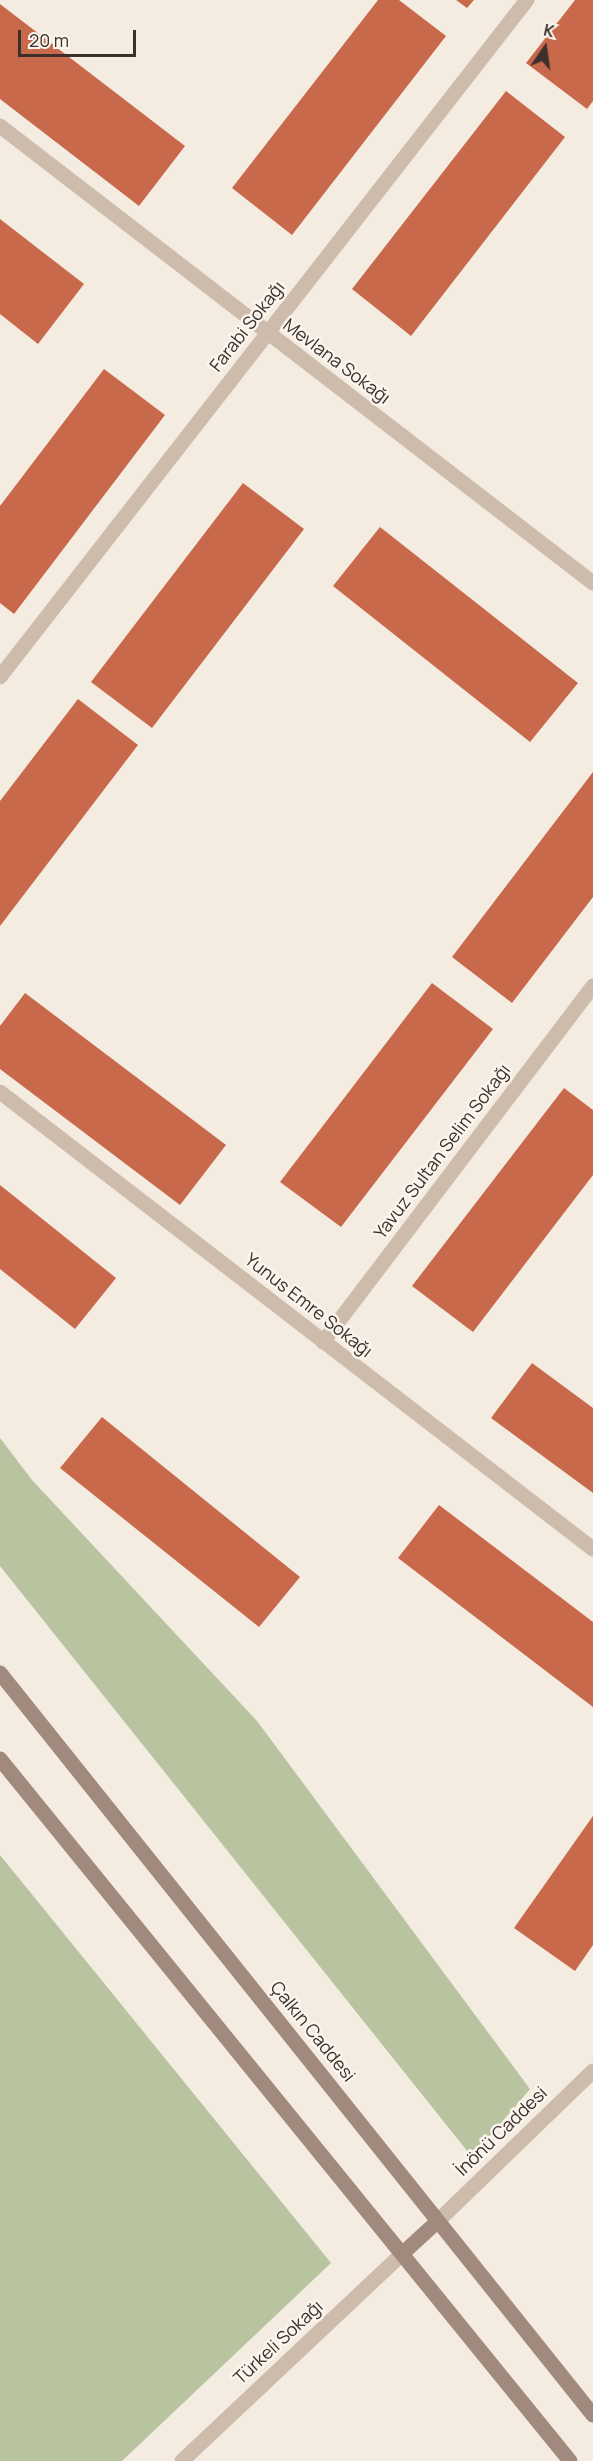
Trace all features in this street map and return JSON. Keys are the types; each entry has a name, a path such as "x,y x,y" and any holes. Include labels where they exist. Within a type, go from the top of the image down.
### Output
{"main road":[{"name":"Çalkın Caddesi","path":"0,1673 593,2415"},
{"path":"0,1759 570,2461"},
{"path":"402,2254 438,2221"}],"street":[{"name":"Farabi Sokağı","path":"0,677 527,0"},
{"name":"Mevlana Sokağı","path":"0,126 593,583"},
{"name":"Yavuz Sultan Selim Sokağı","path":"323,1342 593,986"},
{"name":"Yunus Emre Sokağı","path":"0,1092 593,1549"},
{"name":"İnönü Caddesi","path":"438,2221 593,2071"},
{"name":"Türkeli Sokağı","path":"182,2461 402,2254"}],"green space":[{"path":"0,1438 32,1480 257,1721 530,2089 472,2157 0,1566"},
{"path":"0,1855 331,2263 122,2461 0,2461"}],"building":[{"path":"378,0 399,0 446,36 292,235 232,188"},
{"path":"456,0 474,0 467,8"},
{"path":"575,0 593,0 593,101 587,109 526,63"},
{"path":"0,4 185,146 139,206 0,99"},
{"path":"506,91 565,137 411,336 352,289"},
{"path":"0,219 84,284 38,344 0,314"},
{"path":"104,369 165,415 14,614 0,603 0,506"},
{"path":"243,483 304,529 152,728 91,682"},
{"path":"380,527 578,683 530,742 333,586"},
{"path":"78,699 138,745 0,926 0,801"},
{"path":"593,772 593,897 512,1003 452,957"},
{"path":"432,983 493,1029 341,1227 280,1182"},
{"path":"25,993 226,1145 180,1205 0,1069 0,1026"},
{"path":"564,1088 593,1110 593,1175 473,1332 412,1286"},
{"path":"0,1185 116,1278 75,1329 0,1269"},
{"path":"532,1363 593,1408 593,1493 491,1418"},
{"path":"102,1417 300,1577 259,1627 60,1468"},
{"path":"439,1505 593,1622 593,1707 398,1558"},
{"path":"593,1816 593,1945 575,1971 514,1928"}]}
